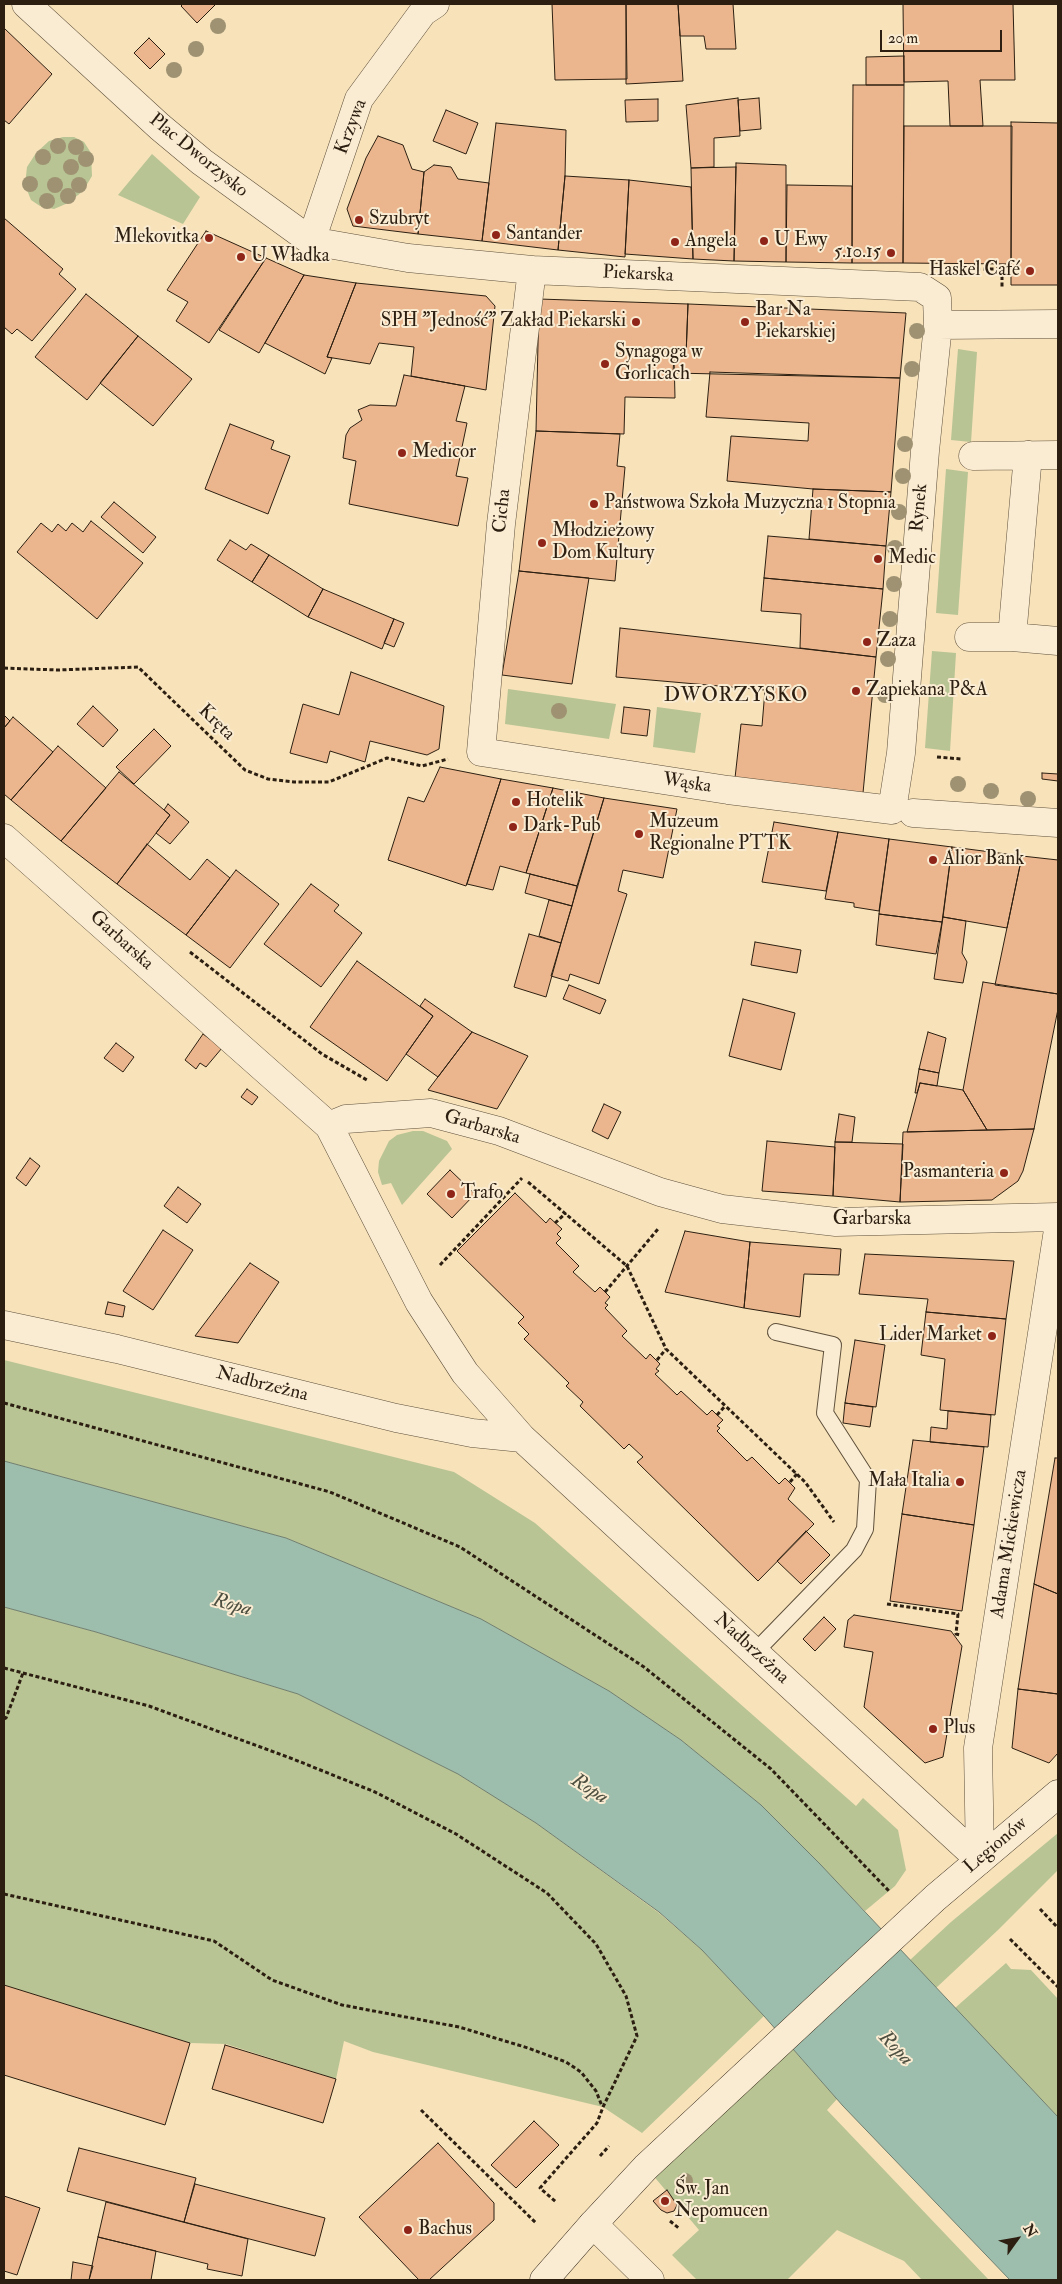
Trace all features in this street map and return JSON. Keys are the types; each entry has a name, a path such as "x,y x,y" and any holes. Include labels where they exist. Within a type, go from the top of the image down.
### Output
{"street":[{"name":"Plac Dworzysko","path":"26,4 160,127 219,177 311,241"},
{"name":"Krzywa","path":"311,241 360,99 423,12 435,4"},
{"name":"Piekarska","path":"311,241 408,258 532,270 920,287 937,298 938,325"},
{"name":"Cicha","path":"482,752 501,524 532,270"},
{"path":"938,325 1058,324"},
{"name":"Rynek","path":"903,811 901,753 923,480 938,325"},
{"path":"973,456 1058,454"},
{"path":"1012,638 1028,455"},
{"path":"969,637 1058,641"},
{"name":"Wąska","path":"482,752 728,790 903,811"},
{"path":"903,811 1058,823"},
{"name":"Garbarska","path":"4,838 329,1126 346,1119 431,1113 499,1131 660,1192 722,1209 836,1222 1058,1217"},
{"name":"Nadbrzeżna","path":"329,1126 420,1302 465,1373 522,1438 980,1860"},
{"name":"Adama Mickiewicza","path":"980,1860 978,1748 1058,1230"},
{"name":"Nadbrzeżna","path":"4,1325 117,1349 396,1418 472,1433 522,1438"},
{"name":"Legionów","path":"593,2224 646,2167 935,1898 1058,1794"},
{"path":"544,2280 593,2224 650,2280"}],"lane":[{"path":"754,1653 854,1550 865,1529 868,1480 825,1412 833,1345 776,1332"}],"path":[{"path":"975,264 975,270 1002,269 1002,295"},
{"name":"Kręta","path":"4,668 57,670 138,667 246,770 268,779 294,782 330,782 387,758 413,764"},
{"path":"445,759 446,750"},
{"path":"928,756 961,759"},
{"path":"182,946 322,1054 373,1084"},
{"path":"438,1267 528,1172"},
{"path":"523,1177 627,1266 666,1349 805,1482 854,1550"},
{"path":"555,1223 566,1213"},
{"path":"605,1292 660,1226"},
{"path":"657,1360 666,1349"},
{"path":"4,1403 330,1492 460,1547 644,1667 771,1768 876,1874 894,1896"},
{"path":"717,1415 725,1406"},
{"path":"790,1482 797,1474"},
{"path":"887,1604 958,1614 956,1634"},
{"path":"4,1668 149,1706 293,1759 375,1792 456,1834 548,1894 596,1944 626,1996 637,2036 597,2123 540,2188 556,2202"},
{"path":"4,1719 23,1673"},
{"path":"4,1894 214,1941 272,1980 342,2004 459,2027 528,2048 566,2062 581,2072 596,2091 603,2107"},
{"path":"1040,1909 1058,1928"},
{"path":"1010,1939 1058,1987"},
{"path":"421,2110 536,2223"},
{"path":"600,2156 609,2146"},
{"path":"670,2220 680,2228"}],"green space":[{"path":"63,137 74,137 84,142 91,153 92,176 83,191 68,203 54,209 40,206 31,200 25,185 27,167 36,153 49,141"},
{"path":"152,154 200,197 183,224 118,195"},
{"path":"958,349 977,352 971,442 951,440"},
{"path":"946,469 968,472 958,615 936,613"},
{"path":"932,651 956,653 950,751 925,748"},
{"path":"508,689 616,704 609,739 505,724"},
{"path":"657,707 701,713 695,753 653,747"},
{"path":"413,1131 423,1131 447,1141 452,1149 402,1205 391,1183 382,1185 378,1172 379,1161 389,1141 397,1135"},
{"path":"4,1360 454,1472 535,1523 856,1806 863,1798 898,1830 906,1870 895,1886 865,1911 761,1805 681,1740 609,1691 481,1619 286,1538 4,1461"},
{"path":"4,1607 96,1632 298,1694 458,1774 536,1823 659,1913 702,1950 764,2016 642,2133 603,2107 373,2052 344,2041 336,2079 226,2044 190,2043 4,1985"},
{"path":"1058,1833 1058,1870 936,1988 910,1960 951,1922"},
{"path":"1006,1963 1011,1969 1031,1970 1058,1999 1058,2117 955,2008"},
{"path":"784,2039 837,2099 827,2110 989,2280 922,2280 904,2261 837,2230 787,2280 697,2280 672,2255 699,2230 646,2167"}],"water":[{"name":"Ropa","path":"4,1461 286,1538 481,1619 609,1691 681,1740 761,1805 820,1864 1058,2117 1058,2280 1010,2280 843,2106 764,2016 702,1950 659,1912 536,1823 458,1774 298,1694 96,1632 4,1607"}],"building":[{"path":"183,4 216,4 197,23 181,6"},
{"path":"552,4 626,4 627,79 555,80"},
{"path":"626,4 678,4 683,81 626,84"},
{"path":"678,4 733,4 736,49 706,49 704,36 680,36"},
{"path":"903,4 1013,4 1015,80 980,80 983,126 950,126 948,81 904,82"},
{"path":"4,28 52,74 9,124 4,120"},
{"path":"149,38 165,54 150,69 134,53"},
{"path":"904,56 904,85 866,85 866,57"},
{"path":"853,85 904,85 903,263 852,263"},
{"path":"738,98 740,136 714,138 714,167 691,168 686,105"},
{"path":"759,98 761,129 740,131 738,100"},
{"path":"658,99 658,121 626,122 625,100"},
{"path":"446,110 478,123 466,154 433,141"},
{"path":"1011,122 1058,123 1058,285 1011,285"},
{"path":"496,123 566,130 565,176 558,250 482,241"},
{"path":"904,126 1012,126 1011,264 903,263"},
{"path":"378,136 403,145 412,169 424,172 418,234 353,226 347,209 366,158"},
{"path":"736,163 786,165 786,262 734,261"},
{"path":"434,165 451,167 458,179 489,183 482,241 418,234 424,172"},
{"path":"736,167 734,261 693,259 691,168"},
{"path":"565,176 629,180 625,257 558,250"},
{"path":"629,180 691,187 693,259 625,254"},
{"path":"787,185 852,186 852,263 786,262"},
{"path":"4,218 63,269 59,274 76,289 32,341 17,329 12,334 4,327"},
{"path":"206,231 266,258 209,343 176,321 188,302 167,290"},
{"path":"266,258 304,275 259,353 219,330"},
{"path":"304,275 356,283 327,357 332,358 325,374 265,343"},
{"path":"356,283 486,296 495,306 486,390 411,376 414,347 379,343 370,364 327,357"},
{"path":"86,294 138,336 87,400 35,357"},
{"name":"Synagoga w Gorlicach","path":"539,299 688,304 686,356 674,356 675,398 625,397 624,434 536,431"},
{"path":"688,304 906,313 900,378 673,373 674,356 686,356"},
{"path":"138,336 192,379 153,426 100,383"},
{"path":"710,372 900,378 891,492 813,489 727,481 731,436 808,441 809,423 706,417"},
{"name":"Medicor","path":"404,375 465,386 456,421 467,423 456,476 468,478 458,526 349,504 356,461 343,458 346,435 350,428 362,420 358,410 370,405 396,406"},
{"path":"230,424 274,441 271,449 290,456 268,514 205,489"},
{"name":"Państwowa Szkoła Muzyczna 1 Stopnia","path":"536,431 620,434 617,466 625,467 615,581 519,571"},
{"path":"813,489 891,492 886,546 809,539"},
{"path":"114,502 156,537 143,553 101,517"},
{"path":"91,521 143,563 97,619 17,552 41,523 52,532 58,524 66,531 72,523 83,532"},
{"path":"768,536 886,546 883,589 764,578"},
{"path":"230,540 246,550 251,544 269,555 252,582 217,560"},
{"path":"269,555 323,589 308,617 252,582"},
{"path":"519,571 589,578 572,684 502,675"},
{"path":"764,578 883,589 876,657 800,648 801,614 761,611"},
{"path":"323,589 394,619 382,649 308,617"},
{"path":"394,619 404,623 394,647 384,643"},
{"path":"620,628 876,657 863,793 735,778 741,724 762,726 765,690 616,677"},
{"path":"351,672 444,706 439,749 427,755 370,741 365,762 330,751 327,763 290,753 303,704 339,715"},
{"path":"93,706 118,730 103,747 77,724"},
{"path":"624,707 650,710 647,736 621,733"},
{"path":"4,715 10,721 4,728"},
{"path":"13,717 53,752 11,800 4,794 4,728"},
{"path":"154,729 171,746 134,784 116,767"},
{"path":"58,746 106,788 61,841 11,800"},
{"path":"440,767 501,779 466,886 388,860 408,797 424,802"},
{"path":"119,772 170,815 117,884 61,841"},
{"path":"1042,773 1058,774 1058,781 1042,779"},
{"name":"Dark-Pub","path":"501,779 553,788 526,873 500,866 493,890 467,884"},
{"path":"553,788 604,798 577,886 526,873"},
{"path":"604,798 677,809 663,878 623,870 618,891 627,894 599,984 570,974 568,981 551,976"},
{"path":"168,804 189,822 170,844 156,833 170,815 164,810"},
{"path":"774,822 838,832 826,891 762,882"},
{"path":"838,832 889,839 879,911 854,907 854,903 825,899"},
{"path":"889,839 952,847 942,922 879,914"},
{"path":"147,844 190,880 207,859 230,878 186,935 117,884"},
{"path":"952,847 1022,856 1007,928 943,917"},
{"path":"1022,856 1058,860 1058,994 995,985"},
{"path":"236,870 279,904 230,968 186,935"},
{"path":"530,874 577,886 572,906 525,893"},
{"path":"311,884 339,905 334,911 362,933 321,987 264,944"},
{"path":"549,900 572,906 561,943 539,936"},
{"path":"879,914 942,922 936,954 876,945"},
{"path":"943,917 966,921 962,953 967,962 963,983 934,979"},
{"path":"529,934 561,943 546,997 514,987"},
{"path":"755,942 801,950 797,973 751,965"},
{"path":"357,961 433,1016 387,1081 310,1027"},
{"path":"983,982 1058,994 1058,1009 1034,1129 987,1130 963,1090"},
{"path":"569,985 606,1000 600,1014 563,999"},
{"path":"425,999 472,1032 438,1077 406,1054 433,1016 420,1006"},
{"path":"743,999 795,1013 781,1070 729,1056"},
{"path":"472,1032 528,1056 497,1109 428,1090"},
{"path":"928,1032 946,1038 939,1073 919,1069"},
{"path":"203,1034 222,1048 206,1067 200,1063 196,1069 185,1060"},
{"path":"116,1043 134,1057 123,1072 104,1058"},
{"path":"919,1069 939,1073 937,1086 920,1083 917,1093 915,1093"},
{"path":"920,1083 963,1090 987,1130 907,1132"},
{"path":"247,1089 258,1097 252,1105 241,1097"},
{"path":"604,1104 621,1112 608,1139 592,1131"},
{"path":"839,1114 855,1117 852,1142 835,1142"},
{"path":"1034,1129 1023,1171 1018,1181 992,1200 900,1202 903,1132"},
{"path":"767,1141 835,1147 833,1196 762,1191"},
{"path":"835,1142 903,1144 900,1202 833,1196"},
{"path":"30,1158 40,1166 26,1186 16,1178"},
{"name":"Trafo","path":"450,1170 475,1194 452,1218 427,1194"},
{"path":"178,1187 201,1204 187,1223 164,1206"},
{"path":"515,1193 546,1223 550,1218 562,1229 557,1234 561,1238 556,1243 579,1266 573,1272 595,1292 600,1287 610,1297 605,1303 608,1305 605,1308 627,1331 622,1336 646,1359 650,1354 660,1364 656,1369 659,1371 655,1374 677,1395 681,1391 707,1415 712,1410 723,1420 717,1426 720,1428 717,1431 747,1461 752,1457 779,1484 785,1478 795,1488 788,1499 814,1524 758,1581 637,1462 643,1457 629,1444 624,1449 580,1406 583,1402 566,1386 569,1383 524,1339 529,1334 518,1323 524,1317 457,1251"},
{"path":"163,1230 193,1250 153,1310 123,1291"},
{"path":"685,1231 750,1242 744,1308 665,1292"},
{"path":"750,1242 841,1249 839,1275 804,1274 800,1317 744,1308"},
{"path":"865,1254 1014,1261 1006,1319 926,1312 928,1299 859,1294"},
{"path":"250,1263 279,1282 238,1343 195,1336"},
{"path":"108,1302 125,1306 123,1317 105,1314"},
{"path":"926,1312 1006,1319 995,1415 940,1410 945,1359 921,1355"},
{"path":"855,1340 885,1345 876,1407 845,1403"},
{"path":"845,1403 873,1407 870,1427 843,1423"},
{"path":"948,1411 991,1415 988,1447 930,1442 931,1427 947,1429"},
{"path":"913,1440 984,1447 974,1525 902,1514"},
{"path":"1055,1458 1058,1458 1058,1594 1034,1584"},
{"path":"902,1514 974,1525 962,1611 890,1601"},
{"path":"806,1531 830,1555 801,1584 777,1561"},
{"path":"1034,1584 1058,1594 1058,1694 1018,1689"},
{"path":"854,1615 951,1631 962,1646 943,1757 925,1763 864,1707 873,1652 844,1647 848,1620"},
{"path":"824,1617 836,1629 815,1651 803,1639"},
{"path":"1018,1689 1058,1694 1058,1753 1049,1763 1012,1748"},
{"path":"4,1985 190,2043 165,2125 4,2075"},
{"path":"225,2045 336,2079 323,2123 212,2089"},
{"path":"534,2121 559,2145 516,2188 491,2165"},
{"path":"438,2143 494,2203 494,2220 429,2280 419,2280 359,2217"},
{"path":"79,2148 196,2178 184,2222 67,2191"},
{"path":"195,2184 325,2218 315,2256 184,2222"},
{"name":"Św. Jan Nepomucen","path":"667,2190 677,2205 674,2211 667,2213 661,2210 653,2201"},
{"path":"4,2196 40,2208 17,2275 4,2271"},
{"path":"106,2202 248,2239 242,2276 207,2269 208,2264 98,2237"},
{"path":"98,2237 156,2251 151,2280 89,2280"},
{"path":"73,2262 93,2266 89,2280 71,2280"}],"place":[{"name":"Szubryt","path":"359,220"},
{"name":"Santander","path":"496,235"},
{"name":"Mlekovitka","path":"209,238"},
{"name":"U Ewy","path":"764,241"},
{"name":"Angela","path":"675,242"},
{"name":"5.10.15","path":"891,253"},
{"name":"U Władka","path":"241,257"},
{"name":"Haskel Café","path":"1030,271"},
{"name":"SPH \"Jedność\" Zakład Piekarski","path":"636,322"},
{"name":"Bar Na Piekarskiej","path":"745,322"},
{"name":"Synagoga w Gorlicach","path":"605,364"},
{"name":"Medicor","path":"402,453"},
{"name":"Państwowa Szkoła Muzyczna 1 Stopnia","path":"594,504"},
{"name":"Młodzieżowy Dom Kultury","path":"542,543"},
{"name":"Medic","path":"878,559"},
{"name":"Zaza","path":"867,642"},
{"name":"Zapiekana P&A","path":"856,691"},
{"name":"Hotelik","path":"516,802"},
{"name":"Dark-Pub","path":"513,827"},
{"name":"Muzeum Regionalne PTTK","path":"639,834"},
{"name":"Alior Bank","path":"933,860"},
{"name":"Pasmanteria","path":"1004,1173"},
{"name":"Trafo","path":"451,1194"},
{"name":"Lider Market","path":"992,1336"},
{"name":"Mała Italia","path":"960,1482"},
{"name":"Plus","path":"933,1729"},
{"name":"Św. Jan Nepomucen","path":"665,2201"},
{"name":"Bachus","path":"408,2230"}],"district":[{"name":"DWORZYSKO","path":"736,697"}]}
